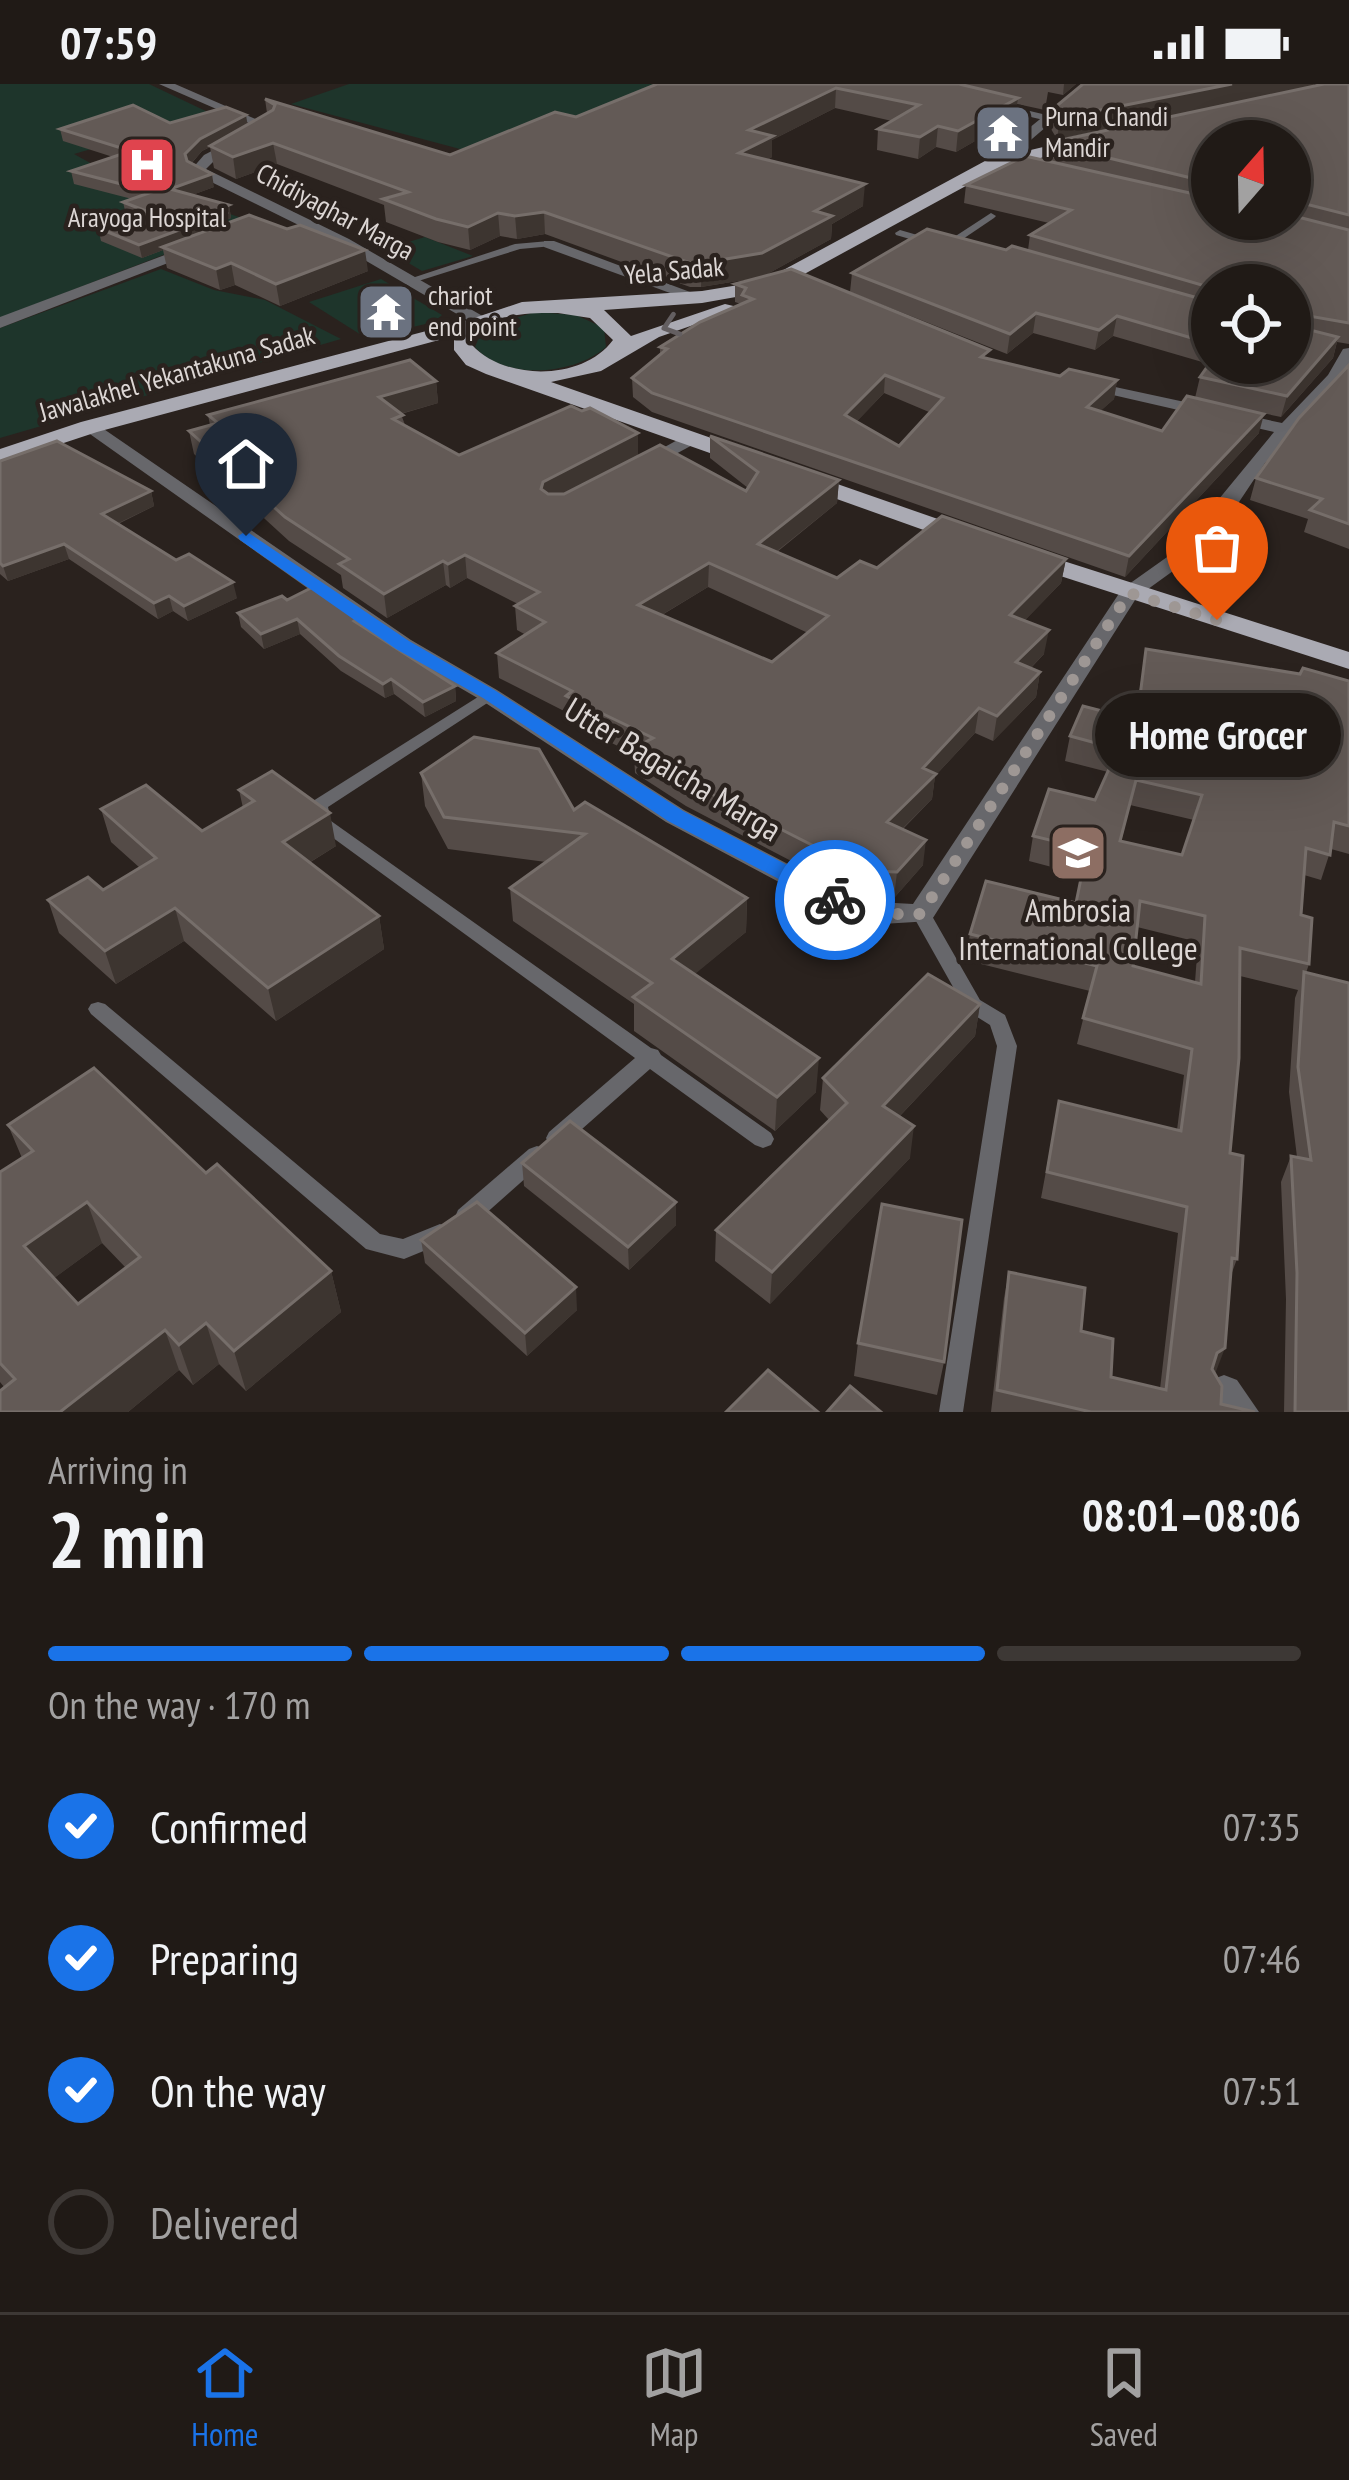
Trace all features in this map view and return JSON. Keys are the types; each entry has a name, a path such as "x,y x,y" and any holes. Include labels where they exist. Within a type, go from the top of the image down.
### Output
{"main road":[{"path":"506,374 564,374 652,333 805,284 900,233 1015,161 1110,140"},
{"name":"Yela Sadak","path":"476,323 525,308 740,293 796,274 1015,161"},
{"path":"554,307 610,321 623,340 610,375 616,392 650,423"},
{"path":"476,323 461,346 481,366"},
{"name":"Jawalakhel Yekantakuna Sadak","path":"0,457 89,427 476,323"},
{"path":"371,352 435,356 481,366 1129,593 1349,661"}],"street":[{"name":"Chidiyaghar Marga","path":"165,84 268,127 209,158 198,170 286,213 476,323"},
{"path":"1054,173 1015,161 1011,150 1090,84"},
{"path":"1043,99 1066,104"},
{"path":"263,222 286,213"},
{"path":"0,322 218,239"},
{"path":"549,244 698,298"},
{"name":"Chidiyaghar Marga","path":"429,295 473,306 525,308"},
{"path":"921,914 1129,593 1184,554 1228,504 1258,459 1342,379 1342,352"},
{"path":"1065,378 1289,430"},
{"name":"Utter Bagaicha Marga","path":"89,427 403,645 489,694 675,816 853,908 921,914"},
{"path":"614,479 692,439"}],"lane":[{"path":"986,104 1048,118"},
{"path":"952,242 991,216"},
{"path":"900,233 980,248"},
{"path":"408,281 519,246 549,244"},
{"path":"489,694 336,791 319,805 323,824 763,1139"},
{"path":"921,914 973,1005 998,1020 1007,1046 951,1412"},
{"path":"98,1009 374,1241 404,1249 456,1226 651,1056"}],"green space":[{"path":"0,84 149,84 212,114 74,154 112,175 251,221 0,318"},
{"path":"349,84 667,84 490,157 291,104"},
{"path":"425,237 473,256 422,271 385,249"},
{"path":"161,269 214,290 265,300 341,339 0,438 0,328"},
{"path":"381,279 442,315 434,322 366,338 309,302"},
{"path":"535,312 576,315 604,328 606,347 577,364 540,370 503,365 475,347 483,328"}],"building":[{"path":"657,84 959,84 1018,98 958,131 938,126 920,137 878,129 919,105 836,88 749,130 773,136 739,153 865,184 815,211 832,216 762,253 702,263 690,263 544,212 498,213 468,227 383,199 408,192 273,143 233,157 210,146 273,110 275,105 265,99 450,155 555,112 576,117"},
{"path":"1083,84 1232,84 1060,118 1054,108"},
{"path":"1324,84 1349,84 1349,215 1311,205 1311,120 1191,120 1191,178 1047,143"},
{"path":"133,105 170,123 226,107 246,115 200,139 185,154 187,161 212,174 170,189 229,205 217,210 225,213 139,245 98,228 146,211 123,202 152,192 71,171 131,151 60,129"},
{"path":"1025,156 1191,193 1191,240 1311,240 1311,220 1349,230 1349,323 1311,316 1311,264 1191,264 1191,282 1030,235 1071,210 966,185"},
{"path":"249,215 287,229 300,225 365,250 276,284 231,263 216,269 162,247"},
{"path":"927,229 1006,250 1012,246 1191,296 1191,338 1117,316 1099,330 1036,313 1010,334 852,273"},
{"path":"791,269 990,350 981,357 1060,376 1069,369 1117,380 1087,407 1162,431 1187,396 1264,414 1129,556 652,393 632,378 667,349 660,347 700,322 753,299 742,295 746,288 735,284","holes":["885,375 943,398 899,446 845,415"]},
{"path":"1311,330 1338,337 1311,368"},
{"path":"410,360 436,381 379,397 403,415 393,419 459,455 571,406 582,411 590,408 638,433 543,482 541,489 548,494 564,494 660,445 746,491 758,472 710,436 839,480 758,544 837,578 860,561 877,568 942,516 1066,559 1010,615 1049,630 1016,662 1040,672 997,716 979,708 923,768 936,774 887,822 926,840 897,872 863,871 686,781 634,748 653,738 566,696 572,691 497,653 545,622 515,606 539,592 465,555 448,564 443,561 384,594 339,564 349,559 285,517 189,431 218,423 208,415","holes":["709,563 828,616 772,662 638,605"]},
{"path":"1349,365 1349,524 1310,510 1322,499 1256,478 1299,418"},
{"path":"1232,384 1297,384 1287,396"},
{"path":"57,441 151,491 102,514 176,560 189,554 233,582 184,606 169,596 154,603 64,544 3,566 0,461"},
{"path":"315,586 360,617 354,621 455,686 423,702 391,679 383,684 339,656 297,619 261,634 238,613 282,596 287,600"},
{"path":"1146,649 1300,674 1303,668 1349,681 1349,826 1334,822 1330,855 1306,848 1301,915 1312,918 1309,964 1240,948 1239,1058 1230,1153 1243,1156 1237,1259 1232,1258 1225,1348 1217,1353 1212,1369 1222,1386 1221,1404 1255,1412 1091,1412 997,1390 1009,1272 1085,1288 1081,1331 1113,1339 1111,1377 1166,1390 1187,1207 1047,1172 1059,1101 1181,1131 1192,1049 1083,1018 1097,966 970,934 986,881 1076,903 1087,849 1033,836 1049,789 1095,800 1118,749 1070,736 1083,706 1137,720","holes":["1136,780 1202,795 1182,855 1120,841","1140,901 1205,916 1201,984 1133,966"]},
{"path":"474,737 539,749 574,810 585,802 747,898 672,959 819,1058 777,1097 633,997 652,983 510,888 585,834 444,817 421,773"},
{"path":"272,771 330,813 283,842 379,916 268,988 175,908 105,951 48,900 88,877 103,890 156,858 101,809 146,785 202,831 254,801 239,790"},
{"path":"1304,972 1349,983 1349,1412 1295,1412 1297,1273 1291,1156 1311,1160 1298,1067"},
{"path":"928,974 980,1004 883,1106 914,1126 772,1272 716,1230 847,1103 823,1078"},
{"path":"94,1068 206,1173 217,1164 331,1271 234,1351 206,1323 179,1345 165,1330 60,1412 0,1412 0,1391 15,1379 0,1363 0,1172 33,1151 8,1125","holes":["87,1202 140,1257 78,1304 24,1246"]},
{"path":"570,1121 676,1202 628,1247 522,1163"},
{"path":"477,1202 576,1287 525,1333 421,1240"},
{"path":"882,1204 962,1220 944,1362 858,1343"},
{"path":"768,1370 818,1412 726,1412"},
{"path":"850,1386 881,1412 827,1412"}],"way so far":[{"path":"835,900 882,914 921,914 1129,593 1217,620"}],"place":[{"name":"Purna Chandi Mandir","path":"1003,133"},
{"name":"Arayoga Hospital","path":"147,165"},
{"name":"chariot end point","path":"386,312"},
{"name":"Home Grocer","path":"1217,620"},
{"name":"Ambrosia International College","path":"1078,853"}],"route":[{"path":"246,536 403,645 489,694 675,816 835,900"}]}
